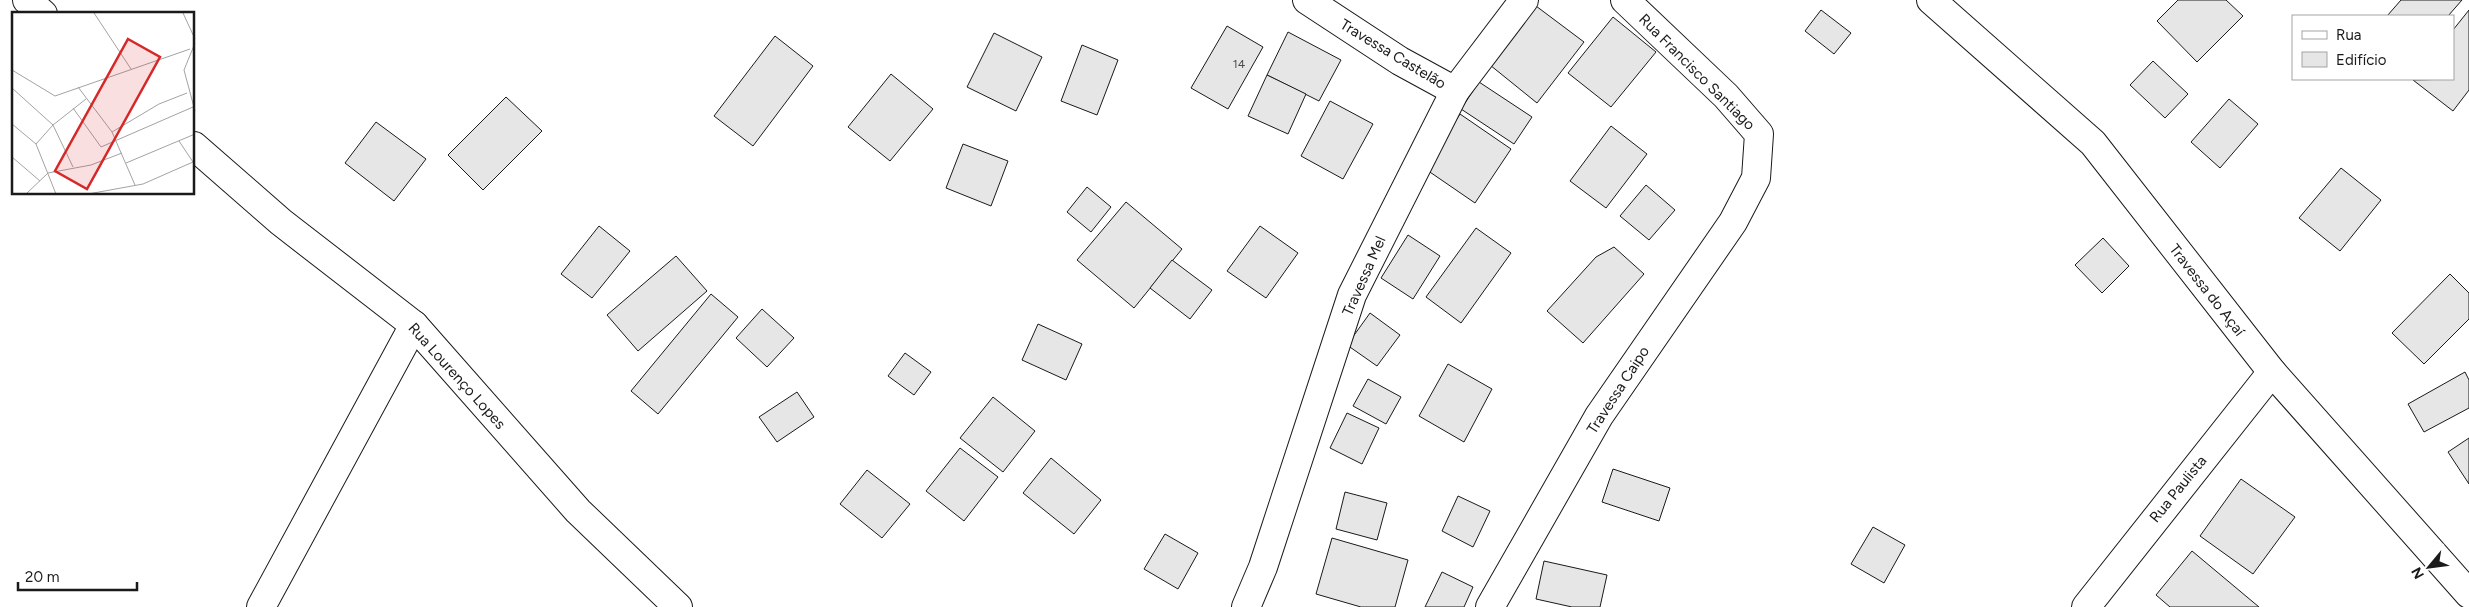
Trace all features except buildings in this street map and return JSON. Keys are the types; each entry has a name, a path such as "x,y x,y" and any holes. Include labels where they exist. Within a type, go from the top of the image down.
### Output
{"street":[{"path":"27,0 41,12"},
{"name":"Travessa Castelão","path":"1307,0 1400,61 1455,91"},
{"name":"Travessa Mel","path":"1246,607 1264,567 1352,295 1455,91 1524,0"},
{"name":"Rua Francisco Santiago","path":"1625,0 1726,96 1759,134 1756,178"},
{"name":"Travessa do Açaí","path":"1931,0 2093,143 2272,372 2469,594"},
{"name":"Rua Lourenço Lopes","path":"195,147 281,222 414,325 578,511 678,607"},
{"name":"Travessa Caipo","path":"1490,607 1599,416 1732,222 1756,178"},
{"path":"261,607 414,325"},
{"name":"Rua Paulista","path":"2086,607 2272,372"}]}
